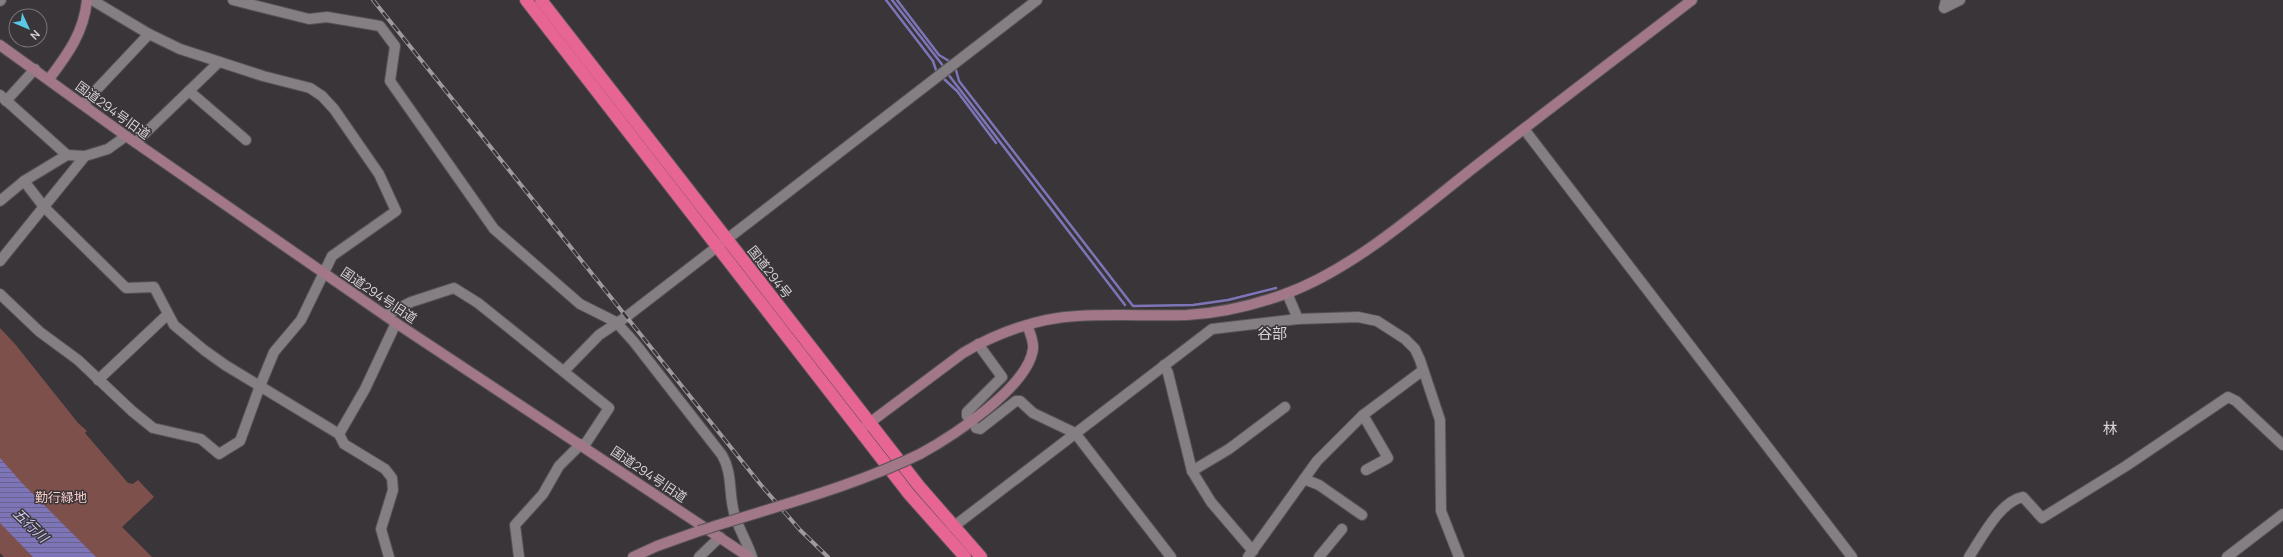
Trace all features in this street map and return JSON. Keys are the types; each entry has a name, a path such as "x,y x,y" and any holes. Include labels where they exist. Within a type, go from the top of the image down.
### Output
{"highway":[{"name":"国道294号","path":"526,0 953,527 982,557"},
{"name":"国道294号","path":"541,0 722,242 860,431 909,494 965,557"}],"street":[{"path":"49,79 78,38 84,22 87,0"},
{"path":"0,294 40,332 78,360 98,380 153,428 201,439 219,454 240,441 274,352 301,320 332,256 396,210 379,174 334,109 322,96 310,88 219,62 180,49 149,34 92,0"},
{"path":"233,0 309,19 327,17 380,26 395,46 390,81 494,229 580,304 616,322 634,342 727,463 733,510 747,540 752,557"},
{"path":"564,371 599,335 616,322 626,317 1037,0"},
{"path":"860,431 963,353 978,344 1027,325 1075,316 1195,314 1245,306 1288,293 1336,269 1357,256 1407,220 1692,0"},
{"path":"1946,0 1944,8 1960,0"},
{"path":"83,104 149,34"},
{"name":"国道294号旧道","path":"0,45 126,136 396,323 583,445 749,557"},
{"path":"136,142 219,62"},
{"path":"35,70 3,98 67,155"},
{"path":"189,91 246,140"},
{"path":"1524,129 1852,557"},
{"path":"2,196 67,155 84,156 108,149 126,136"},
{"path":"0,261 84,156"},
{"path":"24,181 44,207 126,288 154,287 164,303 167,315 174,325 204,350 339,434 344,444 385,469 392,478 394,490 381,529 389,557"},
{"path":"386,315 411,302 454,288 478,303 609,408 583,445 559,466 543,494 515,526 519,557"},
{"path":"1288,293 1298,319"},
{"path":"98,380 167,315"},
{"path":"953,527 1212,329 1298,319 1358,317 1377,321 1405,339 1415,349 1440,420 1441,511 1459,557"},
{"path":"339,434 365,389 396,323"},
{"path":"633,557 656,546 699,531 892,468 920,454 956,432 1015,384 1024,373 1032,354 1032,340 1027,325"},
{"path":"967,416 967,412 1002,377 978,344"},
{"path":"1164,365 1192,471 1211,502 1251,554 1317,461 1363,415 1422,371"},
{"path":"1969,557 1998,514 2017,498 2023,497 2042,518 2126,466 2228,397 2236,401 2283,444"},
{"path":"976,428 980,429 1016,401 1020,401 1033,413 1075,433 1171,557"},
{"path":"1192,471 1229,449 1285,407"},
{"path":"1363,415 1388,458 1366,470"},
{"path":"1304,480 1319,485 1362,515"},
{"path":"2227,557 2283,514"},
{"path":"1319,557 1342,529"},
{"path":"699,557 720,537"}],"green space":[{"name":"勤行緑地","path":"0,328 15,344 78,423 87,431 85,433 128,483 133,484 138,480 154,497 122,527 152,557 4,557 0,553"}],"water":[{"name":"五行川","path":"0,458 22,483 96,557 33,557 0,523"}],"waterway":[{"path":"886,0 933,61 936,70"},
{"path":"892,0 944,67"},
{"path":"897,0 939,55 949,61"},
{"path":"956,70 959,81 1133,306 1193,305 1228,300 1276,288"},
{"path":"948,74 1125,305"},
{"path":"944,79 957,91 996,143"}],"railway":[{"path":"373,0 761,485 800,530 828,557"}],"district":[{"name":"谷部","path":"1272,333"},
{"name":"林","path":"2110,428"}]}
